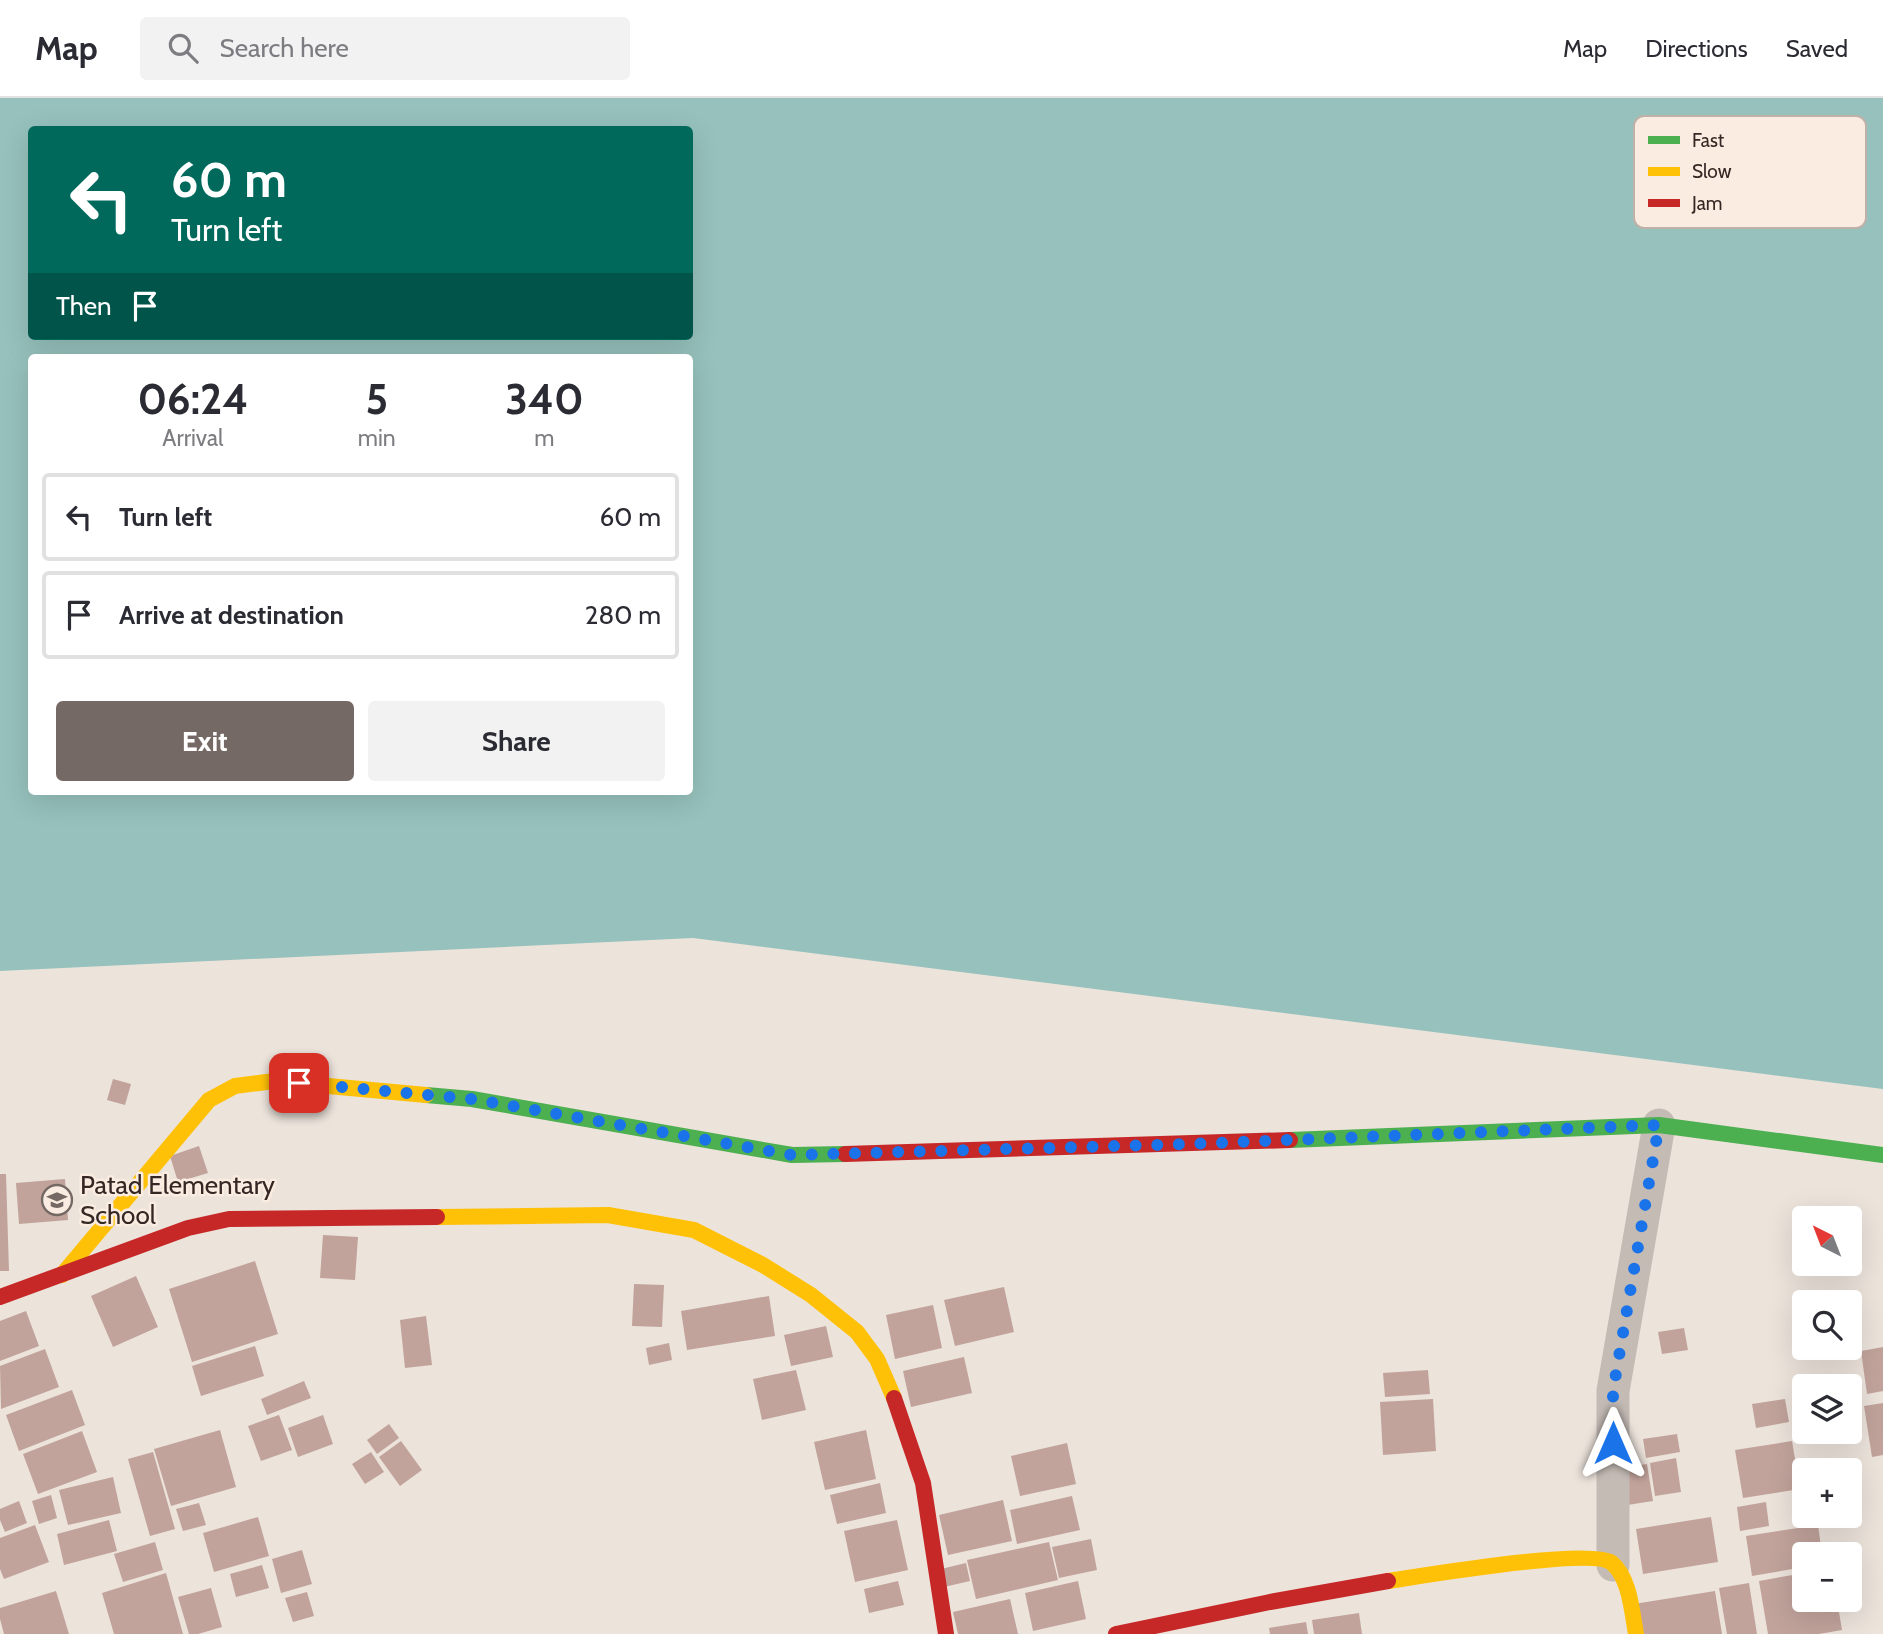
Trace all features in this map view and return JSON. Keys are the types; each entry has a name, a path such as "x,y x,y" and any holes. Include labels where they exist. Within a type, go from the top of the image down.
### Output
{"street":[{"path":"62,1275 209,1100 235,1086 274,1080 472,1099 792,1155 1191,1144 1659,1125 1883,1154"},
{"path":"1613,1565 1613,1391 1659,1125"},
{"path":"0,1297 188,1228 229,1219 608,1215 694,1230 763,1265 811,1295 857,1332 877,1359 899,1408 923,1483 946,1634"},
{"path":"1116,1634 1257,1604 1455,1571 1584,1558 1609,1561 1619,1571 1636,1634"}],"water":[{"path":"0,98 1883,98 1883,1089 693,938 0,971"}],"building":[{"path":"113,1079 131,1084 125,1105 107,1100"},
{"path":"199,1146 208,1173 178,1182 170,1156"},
{"path":"0,1174 6,1174 9,1271 0,1271"},
{"path":"65,1179 68,1220 19,1224 16,1183"},
{"path":"323,1235 358,1237 355,1280 320,1278"},
{"path":"255,1261 278,1334 192,1362 169,1289"},
{"path":"136,1276 158,1327 113,1347 91,1296"},
{"path":"634,1284 664,1285 662,1327 632,1326"},
{"path":"1004,1287 1014,1332 955,1346 944,1300"},
{"path":"769,1296 775,1336 687,1350 681,1311"},
{"path":"933,1305 942,1348 895,1359 886,1315"},
{"path":"26,1311 39,1346 0,1361 0,1321"},
{"path":"426,1316 432,1365 405,1368 400,1320"},
{"path":"826,1326 833,1357 791,1366 784,1335"},
{"path":"1684,1328 1688,1350 1662,1354 1658,1332"},
{"path":"669,1343 672,1360 649,1365 646,1348"},
{"path":"255,1346 264,1376 201,1396 192,1366"},
{"path":"1883,1347 1883,1391 1867,1394 1862,1351"},
{"path":"45,1349 59,1387 1,1409 0,1366"},
{"path":"964,1357 972,1393 911,1407 903,1371"},
{"path":"796,1370 806,1410 762,1420 753,1379"},
{"path":"1428,1370 1430,1394 1385,1397 1383,1373"},
{"path":"304,1381 311,1398 267,1415 261,1399"},
{"path":"72,1390 85,1425 19,1451 6,1415"},
{"path":"1433,1399 1436,1451 1383,1455 1380,1402"},
{"path":"1785,1399 1789,1422 1756,1428 1752,1404"},
{"path":"1883,1403 1883,1455 1872,1457 1864,1406"},
{"path":"279,1415 292,1450 261,1461 248,1426"},
{"path":"323,1415 333,1444 298,1457 288,1428"},
{"path":"389,1424 399,1438 377,1454 367,1440"},
{"path":"220,1430 236,1487 171,1506 154,1449"},
{"path":"866,1430 876,1479 825,1490 814,1442"},
{"path":"82,1431 97,1472 38,1494 23,1454"},
{"path":"1677,1434 1680,1452 1646,1458 1643,1439"},
{"path":"401,1441 422,1470 400,1486 379,1457"},
{"path":"1792,1441 1795,1458 1792,1458 1792,1490 1743,1498 1735,1450"},
{"path":"1067,1443 1076,1484 1020,1496 1011,1456"},
{"path":"153,1452 175,1529 150,1536 128,1459"},
{"path":"371,1452 384,1472 365,1484 352,1464"},
{"path":"1676,1458 1681,1492 1655,1496 1650,1463"},
{"path":"1647,1464 1653,1501 1621,1506 1615,1469"},
{"path":"113,1477 121,1513 68,1525 59,1490"},
{"path":"880,1483 886,1513 837,1524 830,1495"},
{"path":"51,1495 57,1518 39,1524 32,1501"},
{"path":"1072,1496 1080,1530 1017,1544 1010,1510"},
{"path":"1003,1500 1012,1541 948,1555 939,1515"},
{"path":"19,1501 27,1523 5,1532 0,1520 0,1509"},
{"path":"1766,1502 1769,1526 1740,1531 1737,1507"},
{"path":"199,1503 206,1525 183,1531 176,1509"},
{"path":"258,1517 269,1556 214,1572 203,1533"},
{"path":"1711,1517 1718,1562 1643,1574 1636,1529"},
{"path":"109,1520 117,1551 64,1565 57,1534"},
{"path":"897,1520 908,1570 855,1582 844,1531"},
{"path":"35,1525 49,1562 4,1579 0,1569 0,1538"},
{"path":"1798,1528 1818,1528 1820,1542 1792,1542 1792,1569 1752,1576 1746,1536"},
{"path":"1091,1539 1097,1570 1059,1578 1052,1547"},
{"path":"155,1542 163,1570 123,1582 114,1554"},
{"path":"1049,1542 1058,1580 976,1599 967,1560"},
{"path":"302,1550 312,1584 281,1593 272,1559"},
{"path":"966,1563 970,1581 944,1587 941,1569"},
{"path":"262,1565 269,1588 236,1597 230,1574"},
{"path":"166,1573 183,1634 114,1634 102,1593"},
{"path":"1792,1575 1792,1612 1839,1612 1842,1630 1819,1634 1768,1634 1759,1581"},
{"path":"898,1581 904,1605 869,1613 864,1589"},
{"path":"1078,1581 1086,1619 1033,1631 1025,1593"},
{"path":"1749,1583 1757,1634 1727,1634 1719,1588"},
{"path":"211,1588 222,1627 189,1634 178,1597"},
{"path":"56,1591 69,1634 4,1634 0,1608"},
{"path":"1715,1591 1722,1634 1639,1634 1634,1604"},
{"path":"307,1592 314,1616 293,1622 285,1598"},
{"path":"1010,1599 1018,1634 958,1634 953,1612"},
{"path":"1359,1613 1362,1634 1314,1634 1312,1620"},
{"path":"1306,1622 1308,1634 1270,1634 1269,1628"}],"traffic: fast":[{"path":"426,1095 472,1099 792,1155 845,1154"},
{"path":"1290,1140 1659,1125 1883,1155"}],"traffic: slow":[{"path":"62,1275 209,1100 235,1086 274,1081 426,1095"},
{"path":"437,1217 608,1215 694,1230 763,1265 811,1295 857,1332 877,1359 894,1398"},
{"path":"1388,1581 1541,1560 1598,1559 1612,1563 1623,1577 1636,1634"}],"traffic: jam":[{"path":"845,1154 1290,1140"},
{"path":"0,1297 188,1228 229,1219 437,1217"},
{"path":"894,1398 923,1483 946,1634"},
{"path":"1116,1634 1388,1581"}],"place":[{"name":"Patad Elementary School","path":"57,1200"}],"route":[{"path":"299,1083 472,1099 792,1155 1191,1144 1659,1125 1613,1391 1613,1443"}]}
